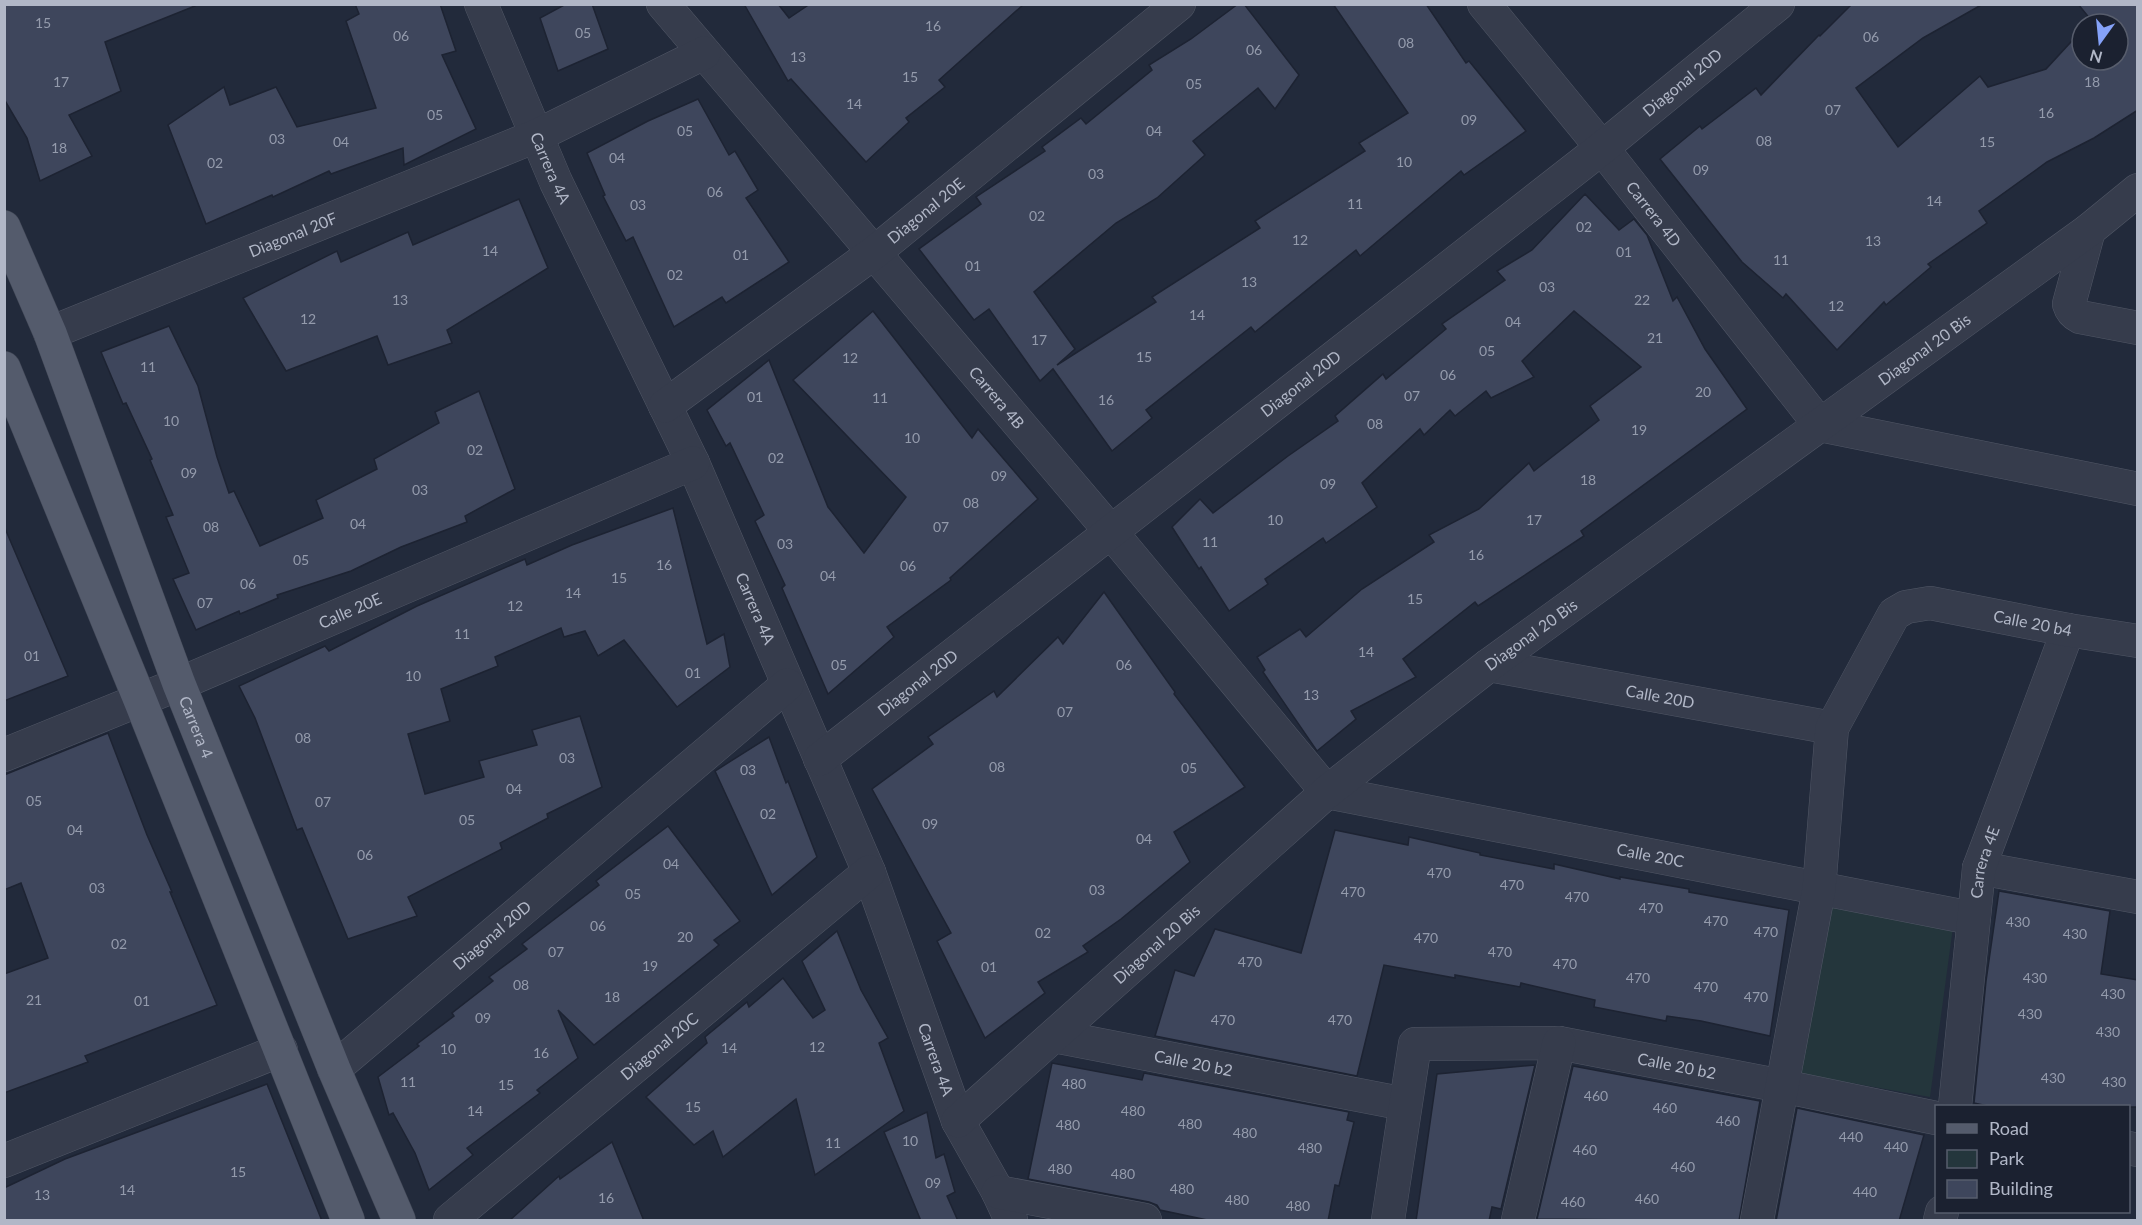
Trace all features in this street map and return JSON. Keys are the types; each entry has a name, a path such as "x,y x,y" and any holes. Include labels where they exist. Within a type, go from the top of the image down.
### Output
{"main road":[{"name":"Carrera 4","path":"4,227 50,333 179,684 334,1069 399,1221"},
{"path":"4,368 140,700 348,1221"}],"street":[{"name":"Carrera 4A","path":"481,4 561,193 693,463 869,872 958,1121 1004,1206"},
{"name":"Carrera 4B","path":"663,4 1111,532 1327,792"},
{"name":"Diagonal 20E","path":"665,406 875,252 1179,4"},
{"name":"Carrera 4D","path":"1484,4 1602,148 1820,425"},
{"name":"Diagonal 20D","path":"820,759 1602,148 1778,4"},
{"name":"Diagonal 20F","path":"50,333 536,136 704,53"},
{"name":"Diagonal 20 Bis","path":"958,1121 1327,792 1489,665 2090,230 2138,190"},
{"path":"2090,230 2069,304 2074,314 2080,317 2138,328"},
{"path":"1820,425 2138,489"},
{"name":"Calle 20E","path":"4,755 179,684 693,463"},
{"name":"Calle 20 b4","path":"1832,729 1894,614 1906,607 1930,603 2138,641"},
{"name":"Carrera 4E","path":"1955,1105 1979,868 2068,630"},
{"name":"Calle 20D","path":"1489,665 1832,729"},
{"name":"Diagonal 20D","path":"334,1069 787,685"},
{"path":"1757,1221 1819,889 1832,729"},
{"name":"Calle 20C","path":"1327,792 1961,916 1974,915"},
{"path":"1979,868 2138,897"},
{"name":"Diagonal 20C","path":"450,1221 869,872"},
{"name":"Calle 20 b2","path":"1054,1036 1406,1104 1415,1044 1559,1044 1935,1118"},
{"path":"1518,1221 1559,1044"},
{"path":"4,1161 280,1050"},
{"path":"1388,1221 1406,1104"},
{"path":"1004,1206 1145,1221"}],"green space":[{"path":"1826,901 1953,927 1930,1097 1795,1073"}],"building":[{"path":"4,4 195,4 195,6 105,42 121,91 69,115 92,156 40,181 27,138 4,99"},
{"path":"355,4 440,4 456,51 442,55 476,129 404,165 403,148 331,174 329,171 206,224 168,125 224,87 230,105 276,87 297,127 376,108 346,21 359,14"},
{"path":"566,4 592,4 608,49 558,71 540,18"},
{"path":"744,4 778,4 789,18 810,4 1024,4 939,80 945,87 906,118 909,122 866,162 791,79 788,81"},
{"path":"1238,4 1244,4 1299,75 1275,109 1258,88 1193,141 1205,155 1157,198 1116,223 1034,292 1075,349 1057,365 1156,302 1152,297 1260,228 1255,221 1365,151 1359,143 1408,113 1333,4 1426,4 1466,63 1469,61 1526,131 1464,175 1461,171 1360,256 1356,250 1255,332 1251,327 1146,410 1152,418 1112,451 1053,369 1040,381 989,309 974,320 919,249 981,204 976,197 1045,151 1042,147 1081,118 1086,124 1152,70 1149,65 1191,39"},
{"path":"1852,4 1983,4 1923,38 1856,88 1898,147 1980,76 1988,87 2046,69 2070,43 2070,72 2130,72 2130,12 2084,12 2078,4 2138,4 2138,110 2094,138 2047,162 1979,211 1987,223 1928,264 1931,267 1886,305 1884,302 1837,350 1786,294 1783,298 1742,262 1660,159 1700,126 1702,129 1756,88 1761,95"},
{"path":"698,99 729,155 735,151 758,190 746,198 789,262 726,303 722,297 674,327 633,237 626,241 603,196 605,195 587,153 648,121"},
{"path":"1585,194 1619,230 1634,219 1647,235 1673,301 1677,297 1705,349 1747,409 1581,531 1584,536 1478,606 1475,602 1403,659 1416,677 1351,711 1356,719 1317,751 1263,672 1265,670 1257,657 1300,629 1306,637 1362,589 1434,542 1429,535 1479,509 1529,463 1534,471 1599,420 1590,406 1641,367 1574,311 1522,361 1534,377 1491,398 1486,391 1455,416 1450,410 1424,435 1420,429 1362,483 1377,507 1326,543 1323,538 1265,579 1268,584 1229,611 1172,527 1200,499 1213,513 1338,421 1335,416 1383,374 1386,379 1446,329 1442,324 1505,280 1497,271 1532,250"},
{"path":"519,199 548,268 447,330 452,343 388,365 377,336 286,371 243,298 337,251 341,262 408,232 413,245"},
{"path":"873,311 972,438 978,429 1038,499 950,578 951,580 887,627 894,637 828,694 782,588 785,585 755,521 764,515 730,443 726,446 707,410 769,360 828,507 864,553 906,497 793,380"},
{"path":"169,326 198,386 229,493 234,491 260,546 323,518 316,500 377,469 374,459 439,423 435,412 479,391 515,489 465,516 467,522 401,547 351,571 277,595 278,598 240,614 239,611 196,630 173,579 189,573 166,517 173,515 150,460 152,459 126,403 123,404 101,352"},
{"path":"673,508 707,644 724,634 730,667 677,707 624,640 598,656 585,631 564,637 561,628 495,657 498,666 441,689 450,721 408,734 425,794 484,777 479,761 537,745 532,730 580,716 602,787 547,814 548,818 500,843 502,849 408,897 417,916 348,939 302,828 297,830 255,718 239,686 325,646 329,651 417,606 525,559 527,565 572,545"},
{"path":"4,526 68,676 4,701"},
{"path":"1104,592 1175,692 1174,694 1245,787 1174,832 1190,862 1121,919 1083,946 1088,952 1038,982 1045,993 985,1038 937,941 951,933 872,789 933,744 928,737 994,691 997,697 1058,637 1063,644"},
{"path":"108,733 217,1005 85,1056 88,1062 4,1093 4,974 48,958 21,883 4,890 4,775"},
{"path":"769,737 817,857 772,895 715,771"},
{"path":"668,826 740,921 714,940 719,945 594,1045 558,1010 578,1058 537,1090 540,1093 467,1148 473,1155 429,1190 415,1153 393,1113 389,1115 378,1077 419,1046 417,1044 454,1016 452,1013 493,981 489,977 527,949 522,944 599,885 596,881"},
{"path":"1335,830 1408,845 1409,837 1480,853 1480,855 1554,869 1554,864 1620,879 1620,877 1689,889 1689,892 1789,910 1770,1036 1701,1021 1667,1016 1666,1021 1594,1007 1595,1000 1521,983 1520,987 1384,965 1357,1076 1155,1036 1175,970 1194,976 1215,929 1301,953"},
{"path":"1999,891 2110,911 2101,974 2138,980 2138,1107 2130,1107 2130,1105 1983,1105 1974,1103 1986,981"},
{"path":"837,931 861,990 888,1038 879,1043 904,1111 815,1175 796,1099 723,1157 713,1131 694,1145 646,1097 707,1043 705,1037 747,1002 749,1007 783,978 813,1018 825,1010 802,961"},
{"path":"1052,1063 1142,1080 1144,1073 1349,1112 1347,1120 1354,1122 1339,1186 1335,1185 1328,1221 1212,1221 1160,1210 1157,1205 1149,1202 1028,1179"},
{"path":"1535,1065 1501,1209 1492,1207 1489,1221 1416,1221 1437,1074"},
{"path":"1573,1066 1760,1101 1739,1221 1537,1219"},
{"path":"267,1084 322,1221 4,1221 4,1188 65,1159"},
{"path":"1797,1108 1924,1135 1899,1221 1776,1221"},
{"path":"927,1112 936,1158 944,1154 955,1192 947,1196 958,1221 921,1221 884,1132"},
{"path":"612,1142 644,1221 509,1221 559,1176 560,1179"}]}
